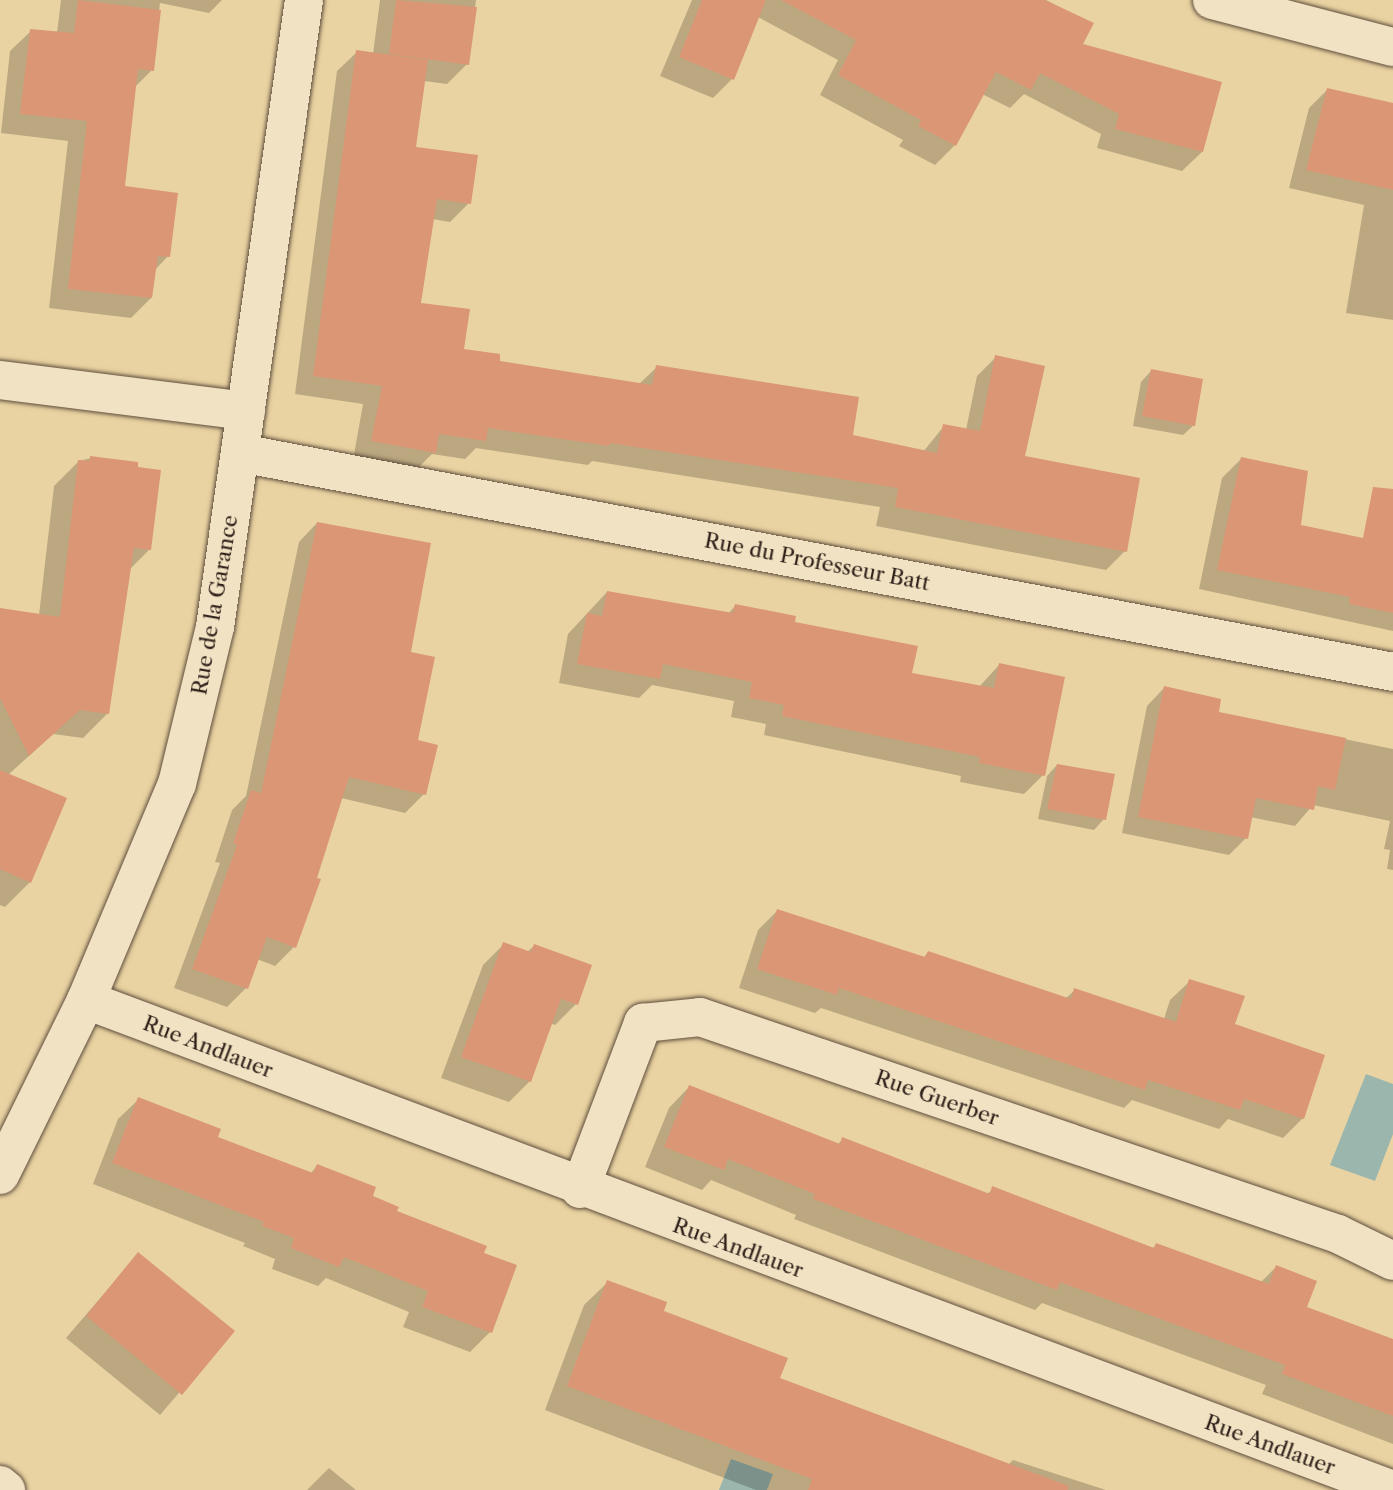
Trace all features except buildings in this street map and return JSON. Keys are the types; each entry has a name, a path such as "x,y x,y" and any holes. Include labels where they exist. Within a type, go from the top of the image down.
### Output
{"street":[{"name":"Rue de la Garance","path":"0,1175 86,1000 177,784 215,627 304,0"},
{"path":"1212,0 1393,47"},
{"path":"0,380 246,411"},
{"name":"Rue du Professeur Batt","path":"240,453 1393,672"},
{"name":"Rue Andlauer","path":"86,1000 580,1189 1393,1490"},
{"name":"Rue Guerber","path":"580,1189 643,1023 700,1017 1338,1234 1393,1261"},
{"path":"0,1485 6,1490"}],"water":[{"path":"1366,1074 1393,1084 1393,1134 1375,1181 1330,1165"},
{"path":"731,1459 773,1474 767,1490 719,1490"}]}
